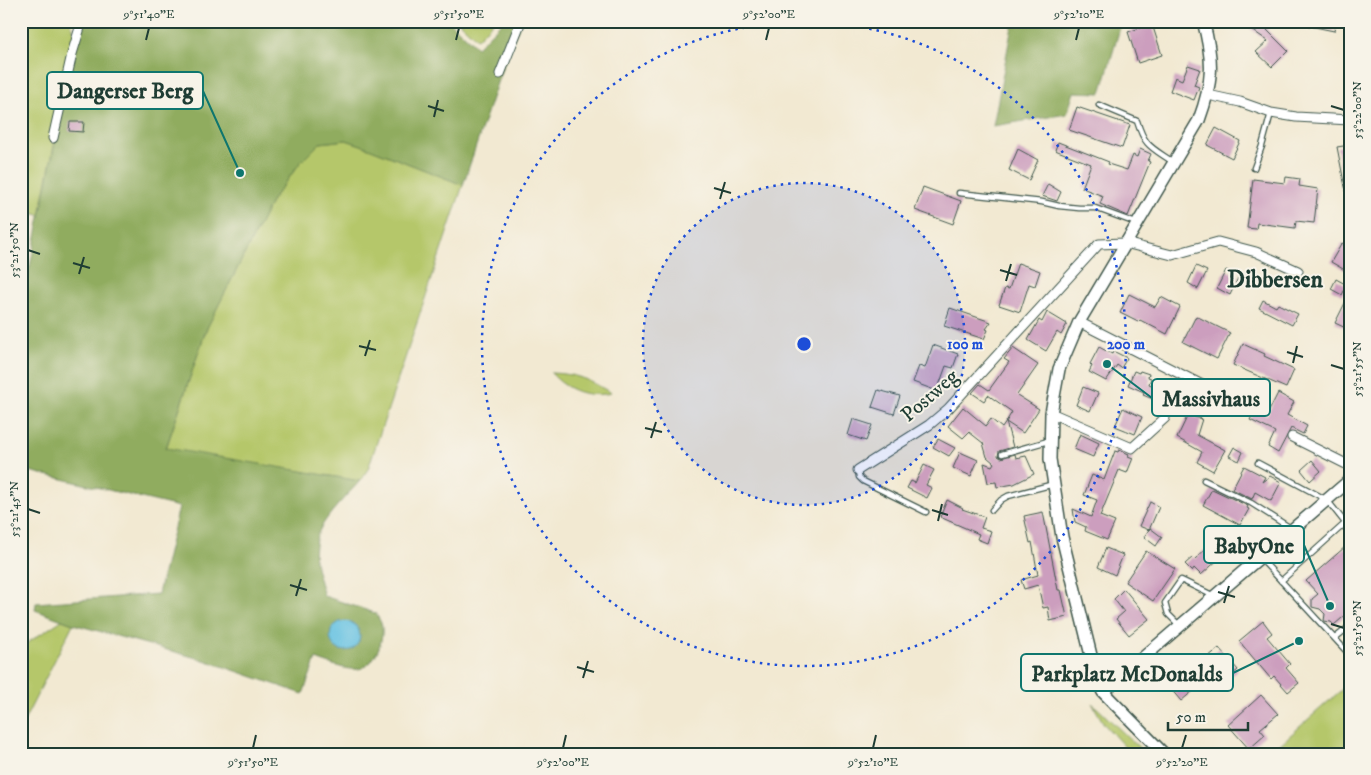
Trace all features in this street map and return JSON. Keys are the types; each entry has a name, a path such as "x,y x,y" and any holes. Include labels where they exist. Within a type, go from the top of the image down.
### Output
{"street":[{"path":"53,138 72,54 82,21"},
{"path":"500,74 521,21"},
{"path":"1164,754 1104,692 1097,680 1062,537 1050,459 1050,413 1059,369 1079,322 1199,120 1208,95 1210,64 1203,21"},
{"path":"1208,95 1240,102 1270,113 1296,117 1350,120"},
{"name":"Postweg","path":"858,470 929,425 948,409 1098,244 1125,243 1172,255 1218,242 1256,252 1298,272"},
{"path":"1079,322 1204,386"},
{"path":"1050,413 1132,448 1165,418"},
{"path":"1292,437 1350,466"},
{"path":"1104,692 1350,480"}],"lane":[{"path":"1099,105 1137,120 1142,137 1149,145 1174,162"},
{"path":"1254,168 1262,146 1270,113"},
{"path":"959,193 1042,202 1059,206 1095,208 1137,224"},
{"path":"1002,454 1050,440"},
{"path":"1258,463 1326,500 1350,529"},
{"path":"858,470 859,477 863,481 926,512"},
{"path":"1204,480 1257,507 1292,530"},
{"path":"992,510 1001,500 1008,496 1054,484"},
{"path":"1281,581 1350,519"},
{"path":"1260,558 1350,654"},
{"path":"1181,627 1168,614 1165,603 1181,580 1215,597"},
{"path":"1335,638 1350,626"}],"green space":[{"path":"21,21 70,21 76,36 40,215 21,211"},
{"path":"81,21 449,21 477,47 503,21 521,21 500,74 463,185 346,140 320,143 300,163 272,200 206,330 166,448 360,481 326,520 317,537 314,551 324,596 375,613 381,622 382,636 378,650 370,663 365,667 349,669 316,659 303,694 204,660 73,624 35,610 36,603 158,594 179,507 21,469 21,311","holes":["351,623 358,629 345,650 336,648 331,631 337,624"]},
{"path":"458,21 494,21 477,39"},
{"path":"1013,21 1122,21 1101,93 1074,92 1067,114 993,126"},
{"path":"346,140 463,185 368,469 360,481 166,449 206,330 272,200 300,163 320,143"},
{"path":"551,373 582,378 611,393 594,395 578,392 571,389"},
{"path":"62,620 73,624 21,727 21,647"},
{"path":"1347,685 1350,688 1350,754 1269,754"},
{"path":"1092,703 1146,754 1131,754 1104,724"}],"water":[{"path":"345,621 355,626 360,636 355,646 345,651 335,646 330,636 335,626"}],"building":[{"path":"1239,21 1273,21 1267,30 1288,51 1272,67 1256,52 1268,41"},
{"path":"1305,21 1336,21 1334,31 1305,25"},
{"path":"1152,24 1162,55 1138,63 1128,32"},
{"path":"1188,65 1200,69 1194,85 1199,87 1194,100 1170,91 1175,77 1182,80"},
{"path":"1077,107 1130,125 1122,148 1069,130"},
{"path":"70,122 84,122 83,132 69,131"},
{"path":"1216,128 1240,141 1232,158 1207,145"},
{"path":"1058,142 1109,162 1108,164 1127,170 1133,155 1137,157 1140,149 1151,154 1148,161 1150,162 1128,216 1100,204 1103,196 1082,188 1091,164 1055,150"},
{"path":"1350,145 1350,192 1346,192 1337,147"},
{"path":"1018,149 1038,160 1029,180 1009,170"},
{"path":"1286,177 1300,179 1299,186 1318,189 1314,223 1296,221 1295,228 1257,223 1256,229 1247,228 1253,179 1285,183"},
{"path":"1048,184 1061,192 1057,201 1042,196"},
{"path":"923,187 961,201 953,224 915,210"},
{"path":"1342,243 1350,247 1350,273 1331,262"},
{"path":"1018,263 1040,271 1035,286 1029,284 1020,312 999,305 1005,288 1009,289"},
{"path":"1196,266 1207,271 1198,289 1188,283"},
{"path":"1226,270 1239,276 1230,295 1217,288"},
{"path":"1336,279 1347,285 1342,295 1331,289"},
{"path":"1350,293 1350,330 1335,323"},
{"path":"1129,294 1155,307 1161,297 1180,307 1167,334 1140,320 1138,322 1120,313"},
{"path":"1263,300 1276,307 1278,304 1298,314 1292,325 1259,308"},
{"path":"950,308 991,322 986,329 988,330 984,339 944,326"},
{"path":"1047,312 1067,324 1061,335 1057,332 1046,351 1028,340 1039,320 1042,322"},
{"path":"1196,316 1230,333 1217,359 1183,342"},
{"path":"1243,344 1294,370 1286,388 1233,365"},
{"path":"933,345 958,354 953,368 946,366 937,391 913,382 919,366 925,368"},
{"path":"1099,347 1112,354 1113,351 1127,358 1121,368 1117,365 1106,381 1089,372 1092,366 1090,364"},
{"path":"1013,348 1038,365 1017,395 1039,409 1023,433 1006,422 1012,412 988,395 984,401 972,393 980,384 989,390 1009,362 1004,359"},
{"path":"1134,371 1149,374 1148,377 1151,378 1149,384 1166,391 1167,388 1190,399 1183,413 1143,395 1144,392 1128,385"},
{"path":"1083,387 1098,393 1090,411 1076,405"},
{"path":"878,390 900,396 894,414 872,407"},
{"path":"1278,393 1294,402 1287,415 1307,426 1303,434 1291,428 1278,453 1268,447 1275,432 1250,420 1255,410 1267,415"},
{"path":"963,407 986,426 991,419 1002,428 1006,422 1013,447 999,451 998,456 1001,458 1015,454 1016,458 1026,456 1034,474 1014,484 997,487 996,482 988,483 984,463 992,466 994,463 987,457 983,443 969,432 963,438 948,426"},
{"path":"1123,408 1142,417 1135,434 1115,426"},
{"path":"1188,415 1202,419 1197,435 1225,450 1213,471 1197,462 1202,452 1177,438"},
{"path":"853,419 872,425 866,441 848,435"},
{"path":"1080,434 1099,443 1093,457 1074,449"},
{"path":"938,439 955,448 949,456 933,447"},
{"path":"1234,447 1243,452 1239,461 1229,456"},
{"path":"1119,450 1133,458 1127,473 1119,470 1100,516 1115,522 1107,540 1085,531 1086,527 1075,522 1073,509 1091,517 1097,500 1084,495 1092,475 1104,480 1115,451 1118,452"},
{"path":"960,452 978,460 971,476 953,468"},
{"path":"1312,460 1321,471 1310,481 1301,470"},
{"path":"924,465 934,470 926,485 932,488 927,498 907,488 911,481 915,483"},
{"path":"1244,466 1265,477 1262,482 1270,476 1281,482 1271,501 1255,492 1252,499 1232,489"},
{"path":"1212,489 1248,506 1247,508 1249,509 1240,525 1203,505"},
{"path":"947,500 962,509 985,517 981,528 991,531 987,543 977,539 979,534 940,517"},
{"path":"1150,502 1159,507 1149,530 1139,526"},
{"path":"1043,512 1058,590 1061,590 1067,617 1050,621 1048,607 1043,608 1038,585 1024,589 1021,580 1038,575 1032,542 1030,543 1024,516"},
{"path":"1150,528 1162,537 1156,546 1144,537"},
{"path":"1210,545 1221,557 1201,575 1194,568 1192,571 1185,564 1193,557 1195,559"},
{"path":"1345,547 1350,552 1350,611 1334,625 1331,622 1324,621 1325,614 1320,609 1312,607 1312,599 1318,594 1306,581"},
{"path":"1106,548 1123,555 1115,575 1098,567"},
{"path":"1146,551 1175,569 1153,601 1125,582"},
{"path":"1124,589 1149,619 1129,635 1116,619 1124,612 1114,599"},
{"path":"1263,621 1272,633 1267,637 1290,664 1286,668 1299,683 1288,692 1274,676 1271,679 1239,641"},
{"path":"1219,648 1238,670 1220,685 1212,675 1181,701 1170,688"},
{"path":"1261,695 1278,714 1260,729 1265,735 1249,749 1228,725"}],"place":[{"name":"Dangerser Berg","path":"240,173"},
{"name":"Massivhaus","path":"1107,364"},
{"name":"BabyOne","path":"1330,606"},
{"name":"Parkplatz McDonalds","path":"1299,641"}],"district":[{"name":"Dibbersen","path":"1275,280"}]}
